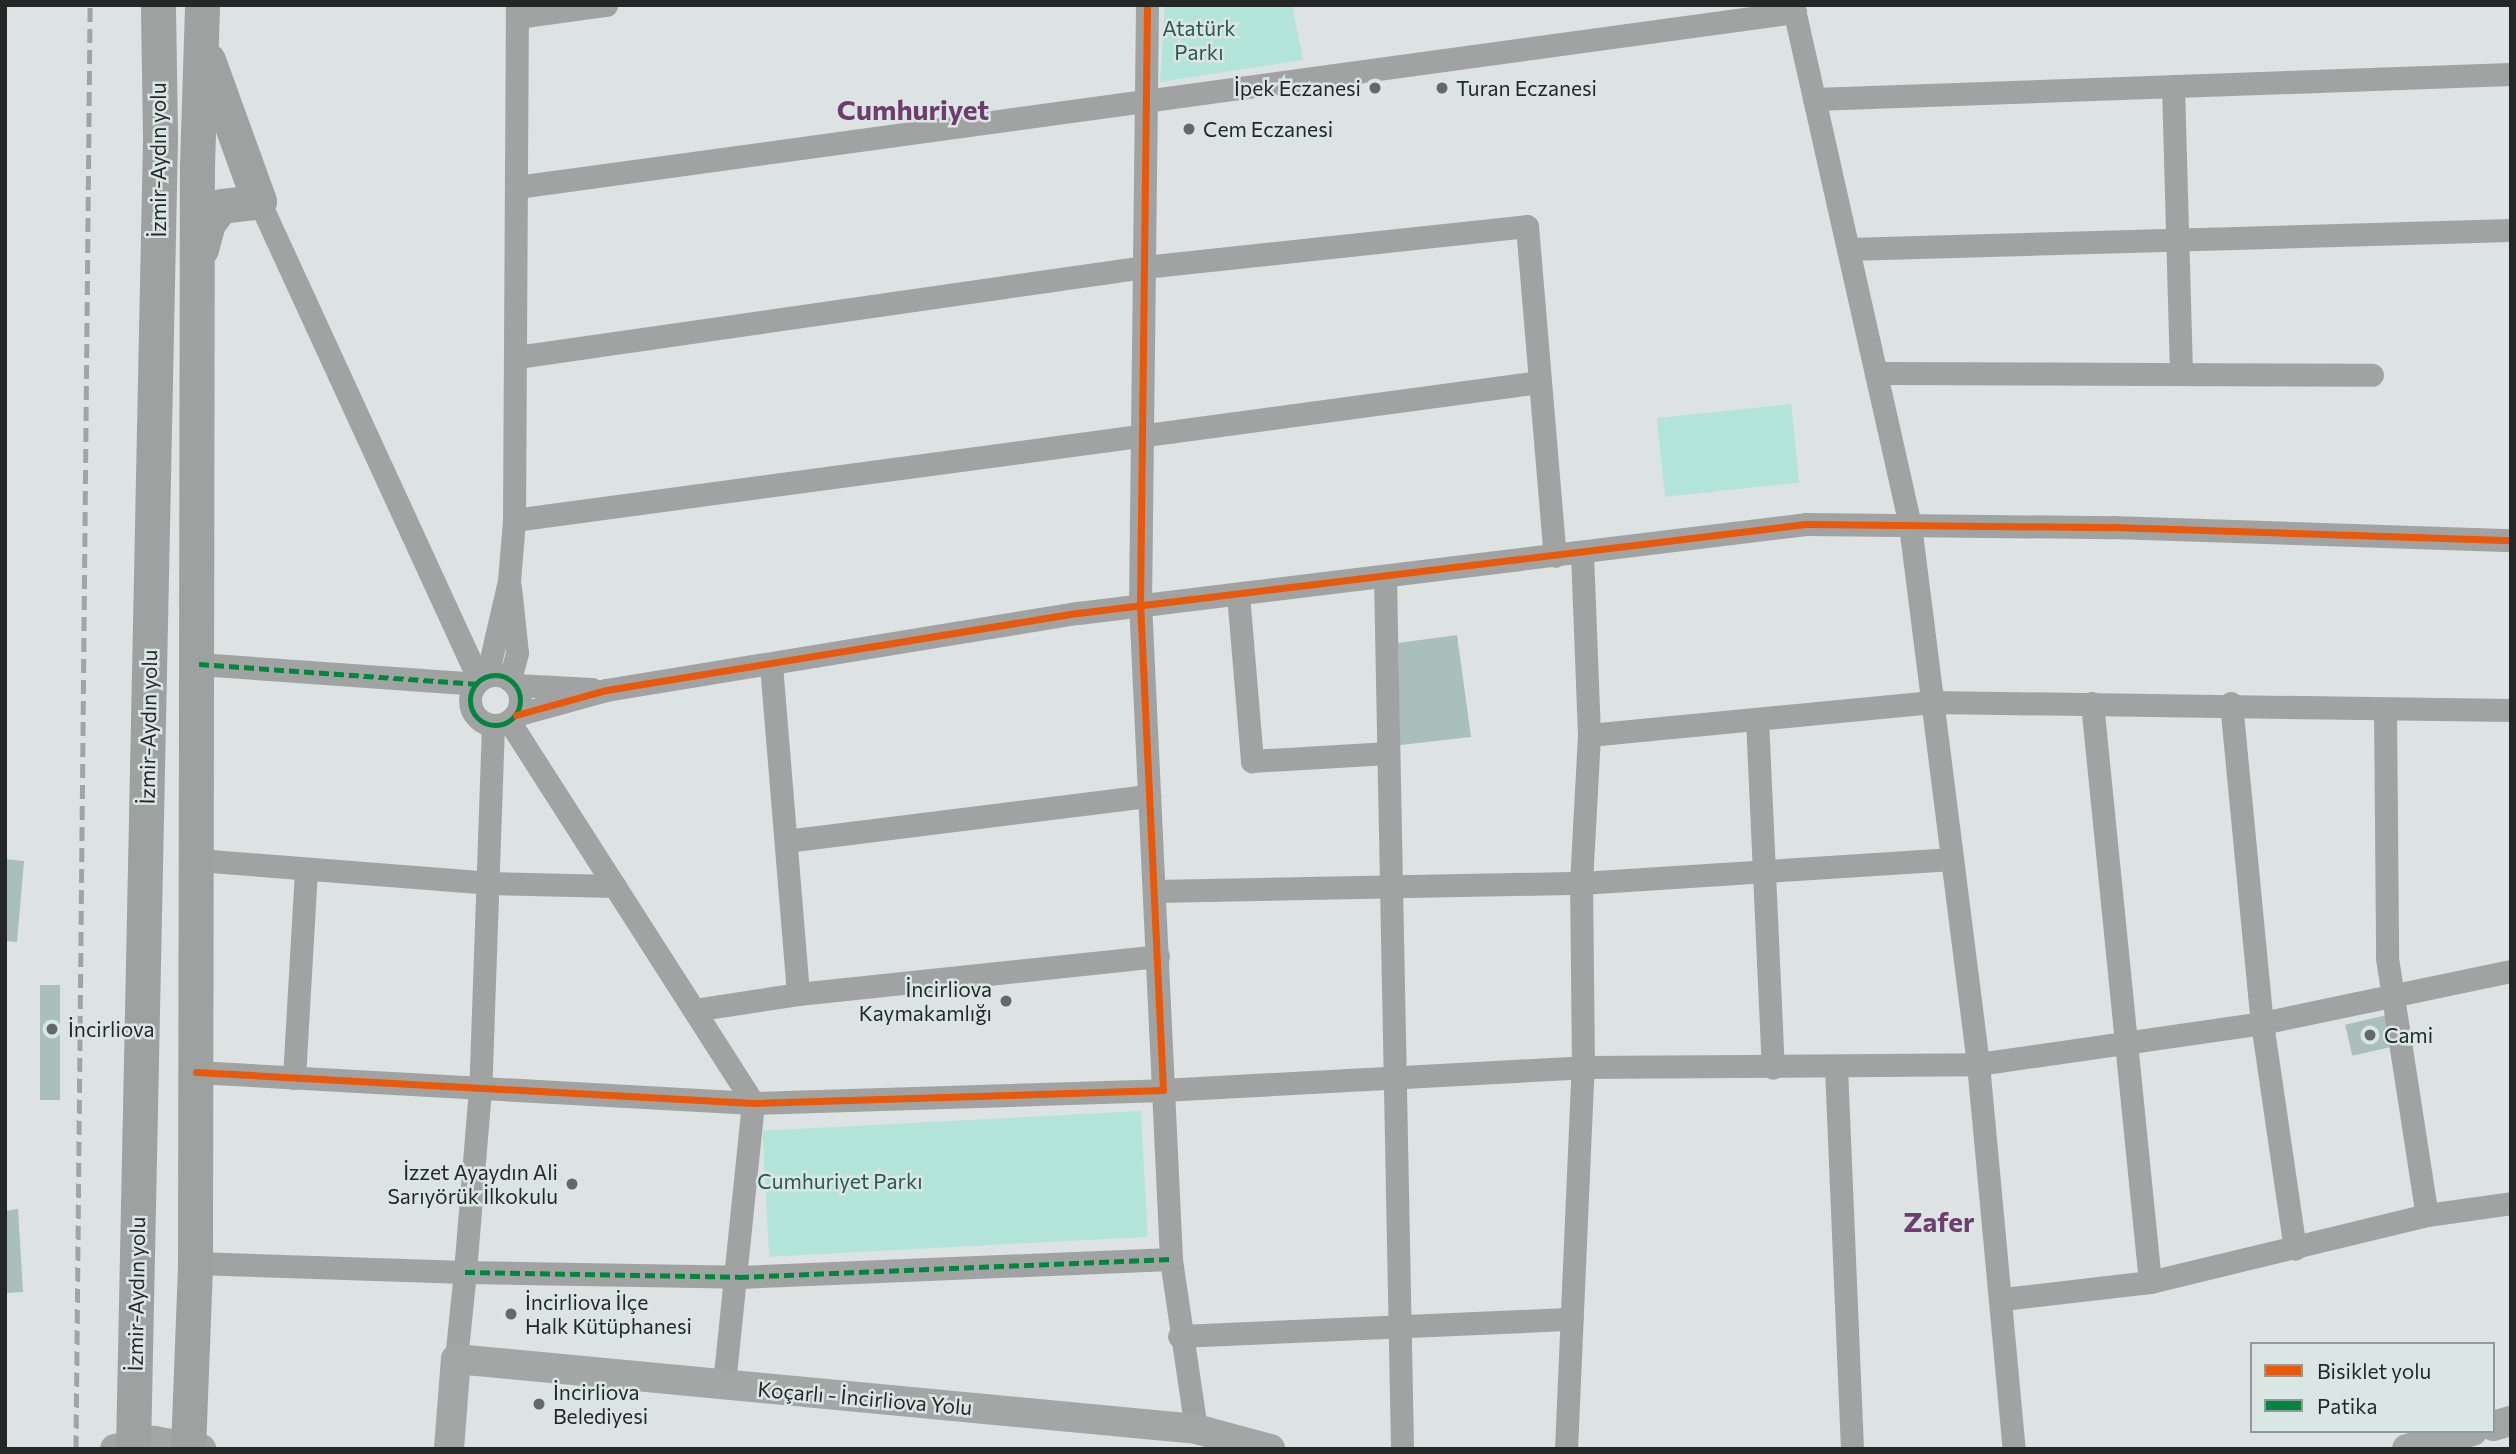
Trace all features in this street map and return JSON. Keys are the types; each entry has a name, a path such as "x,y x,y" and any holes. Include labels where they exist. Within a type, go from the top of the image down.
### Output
{"highway":[{"name":"İzmir-Aydın yolu","path":"127,1447 159,148 158,5"},
{"name":"İzmir-Aydın yolu","path":"193,1447 199,664 198,153 202,5"},
{"path":"202,41 259,201"},
{"path":"159,148 198,153 240,148"},
{"path":"198,153 259,201"},
{"path":"198,262 208,223 221,206 259,201"}],"main road":[{"path":"449,1449 456,1359"},
{"name":"Koçarlı - İncirliova Yolu","path":"456,1359 1196,1429 1270,1449"},
{"path":"2407,1449 2466,1433"},
{"path":"127,1447 193,1447"}],"street":[{"path":"606,5 517,11 514,520 509,581 481,680 470,701 472,710 506,720 606,690 771,666 1140,605 1806,524 2511,540"},
{"path":"1147,5 1140,605 1171,1259 1179,1336 1196,1429"},
{"path":"517,187 1146,102 1794,9 1910,525 1978,1064 2003,1299 2014,1449"},
{"path":"1814,99 2511,75"},
{"path":"2174,86 2181,374"},
{"path":"259,201 481,680"},
{"path":"517,356 1144,267 1527,226 1555,556"},
{"path":"1848,249 2511,230"},
{"path":"1876,373 2372,375"},
{"path":"514,520 1540,382"},
{"path":"1566,1449 1583,1068 1581,883 1589,735 1582,553"},
{"path":"1385,577 1402,1449"},
{"path":"456,1359 480,1089 488,883 506,720 520,700 513,682 517,653 516,614 509,581"},
{"path":"1238,594 1252,761 1388,753"},
{"path":"199,664 606,690"},
{"path":"771,666 798,994"},
{"path":"1589,735 1932,702 2231,703 2385,709 2511,710"},
{"path":"2092,703 2123,1043 2150,1282"},
{"path":"2231,703 2262,1023 2295,1249"},
{"path":"2385,709 2385,936 2427,1215"},
{"path":"1757,719 1773,1068"},
{"path":"506,720 753,1103 738,1277 724,1385"},
{"path":"786,841 1149,796"},
{"path":"1154,891 1581,883 1952,859"},
{"path":"198,860 488,883 615,886"},
{"path":"294,1078 306,869"},
{"path":"694,1010 798,994 1158,956"},
{"path":"195,1072 753,1103 1163,1090 1583,1068 1978,1064 2262,1023 2511,971"},
{"path":"1836,1067 1852,1449"},
{"path":"2003,1299 2150,1282 2427,1215 2511,1203"},
{"path":"195,1263 738,1277 1171,1259"},
{"path":"1179,1336 1399,1324 1572,1319"}],"green space":[{"name":"Atatürk Parkı","path":"1165,5 1292,5 1303,60 1160,82"},
{"path":"1791,404 1799,483 1665,497 1657,418"},
{"name":"Cumhuriyet Parkı","path":"1141,1111 1148,1237 769,1257 763,1131"}],"building":[{"path":"1457,635 1471,737 1400,745 1398,643"},
{"path":"5,859 24,861 17,942 5,941"},
{"path":"40,985 60,985 60,1100 40,1100"},
{"name":"Cami","path":"2387,1015 2394,1046 2352,1056 2345,1025"},
{"path":"18,1209 23,1292 5,1293 5,1211"}],"railway":[{"path":"76,1449 90,5"}],"marked path":[{"path":"199,664 475,684"},
{"path":"495,675 513,682 520,700 513,718 495,725 477,718 470,700 477,682 495,675"},
{"path":"465,1272 739,1277 1171,1259"}],"cycle path":[{"path":"196,1072 753,1103 1163,1090 1140,605 1147,5"},
{"path":"516,715 606,690 1078,613 1806,524 2112,527 2511,540"}],"place":[{"name":"İpek Eczanesi","path":"1375,88"},
{"name":"Turan Eczanesi","path":"1442,88"},
{"name":"Cem Eczanesi","path":"1189,129"},
{"name":"İncirliova Kaymakamlığı","path":"1006,1001"},
{"name":"İncirliova","path":"52,1029"},
{"name":"Cami","path":"2370,1035"},
{"name":"İzzet Ayaydın Ali Sarıyörük İlkokulu","path":"572,1184"},
{"name":"İncirliova İlçe Halk Kütüphanesi","path":"511,1314"},
{"name":"İncirliova Belediyesi","path":"539,1404"}],"district":[{"name":"Cumhuriyet","path":"913,109"},
{"name":"Zafer","path":"1939,1221"}]}
